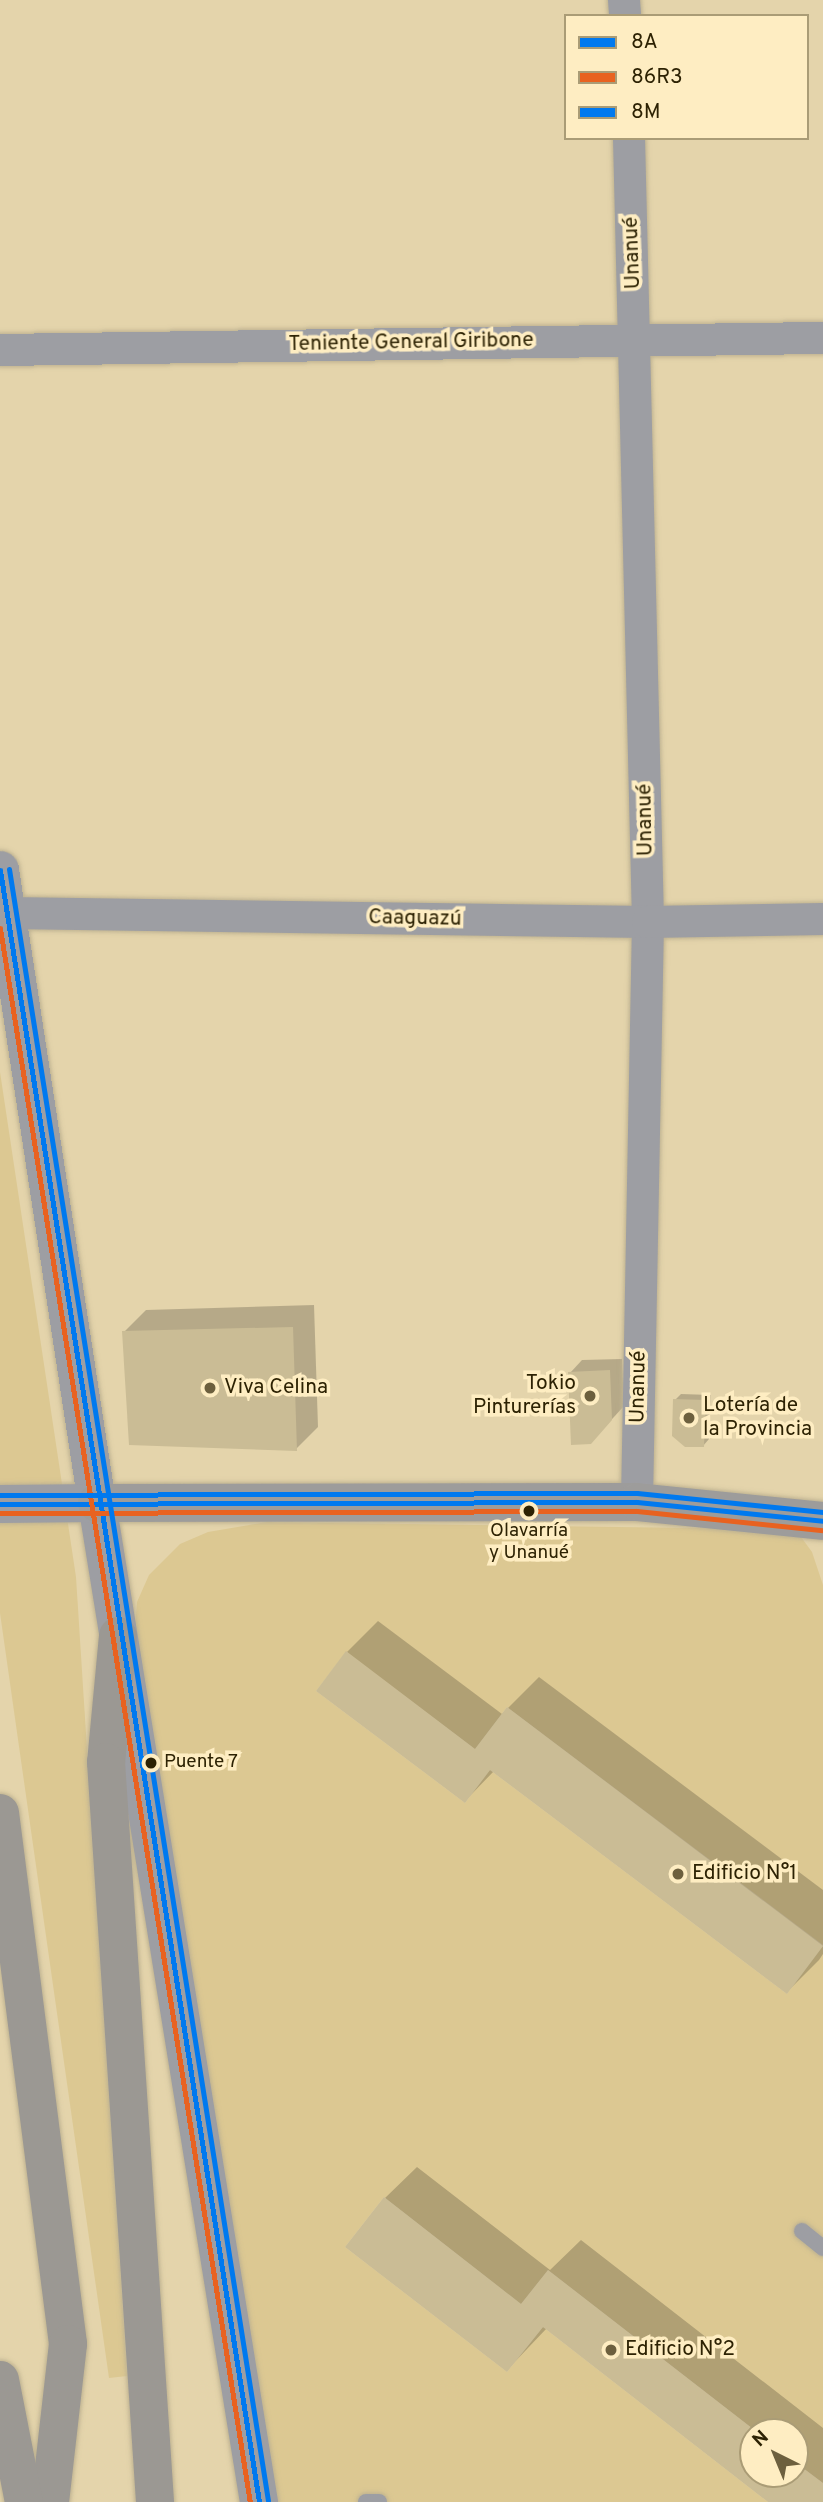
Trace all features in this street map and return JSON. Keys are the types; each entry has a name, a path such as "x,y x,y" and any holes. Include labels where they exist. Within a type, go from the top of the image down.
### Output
{"highway":[{"path":"118,1636 106,1762 155,2502"},
{"path":"0,1813 68,2344 50,2502"},
{"path":"0,2380 24,2502"}],"main road":[{"path":"97,1503 637,1502 823,1521"}],"street":[{"name":"Unanué","path":"629,140 648,922 637,1502"},
{"name":"Teniente General Giribone","path":"0,350 823,338"},
{"path":"0,870 118,1636 259,2502"},
{"name":"Caaguazú","path":"7,913 648,922 823,919"},
{"path":"0,1504 97,1503"}],"lane":[{"path":"802,2231 823,2248"},
{"path":"366,2502 379,2502"}],"shaded area":[{"path":"0,1072 76,1577 127,2376 109,2378 0,1613"},
{"path":"267,1522 763,1529 801,1537 812,1552 823,1585 823,1945 507,1707 475,1749 346,1652 316,1691 465,1803 490,1770 787,1994 823,1946 823,2483 809,2472 809,2418 739,2418 548,2270 521,2304 384,2197 345,2247 507,2372 543,2327 739,2479 739,2488 750,2488 768,2502 276,2502 134,1641 137,1602 149,1575 180,1544 208,1532"}],"building":[{"name":"Viva Celina","path":"293,1327 297,1451 129,1445 122,1331"},
{"name":"Tokio Pinturerías","path":"610,1370 612,1420 591,1444 571,1445 568,1372"},
{"name":"Lotería de la Provincia","path":"673,1399 706,1400 704,1447 685,1447 672,1436"},
{"name":"Edificio N°1","path":"346,1651 475,1749 507,1707 823,1946 787,1994 490,1770 465,1803 316,1691"},
{"name":"Edificio N°2","path":"384,2197 521,2304 548,2270 739,2418 739,2479 543,2327 507,2372 345,2247"},
{"name":"Edificio N°2","path":"809,2472 823,2483 823,2502 768,2502 750,2488 809,2488"}],"transit line":[{"name":"8M","path":"9,869 268,2501"},
{"name":"8A","path":"0,870 259,2502"},
{"name":"86R3","path":"0,928 250,2502"},
{"name":"8M","path":"0,1495 637,1493 823,1512"},
{"name":"8A","path":"0,1504 637,1502 823,1521"},
{"name":"86R3","path":"0,1513 637,1511 822,1530"}],"place":[{"name":"Viva Celina","path":"210,1388"},
{"name":"Tokio Pinturerías","path":"590,1396"},
{"name":"Lotería de la Provincia","path":"689,1418"},
{"name":"Olavarría y Unanué","path":"529,1511"},
{"name":"Puente 7","path":"151,1763"},
{"name":"Edificio N°1","path":"678,1874"},
{"name":"Edificio N°2","path":"611,2350"}]}
